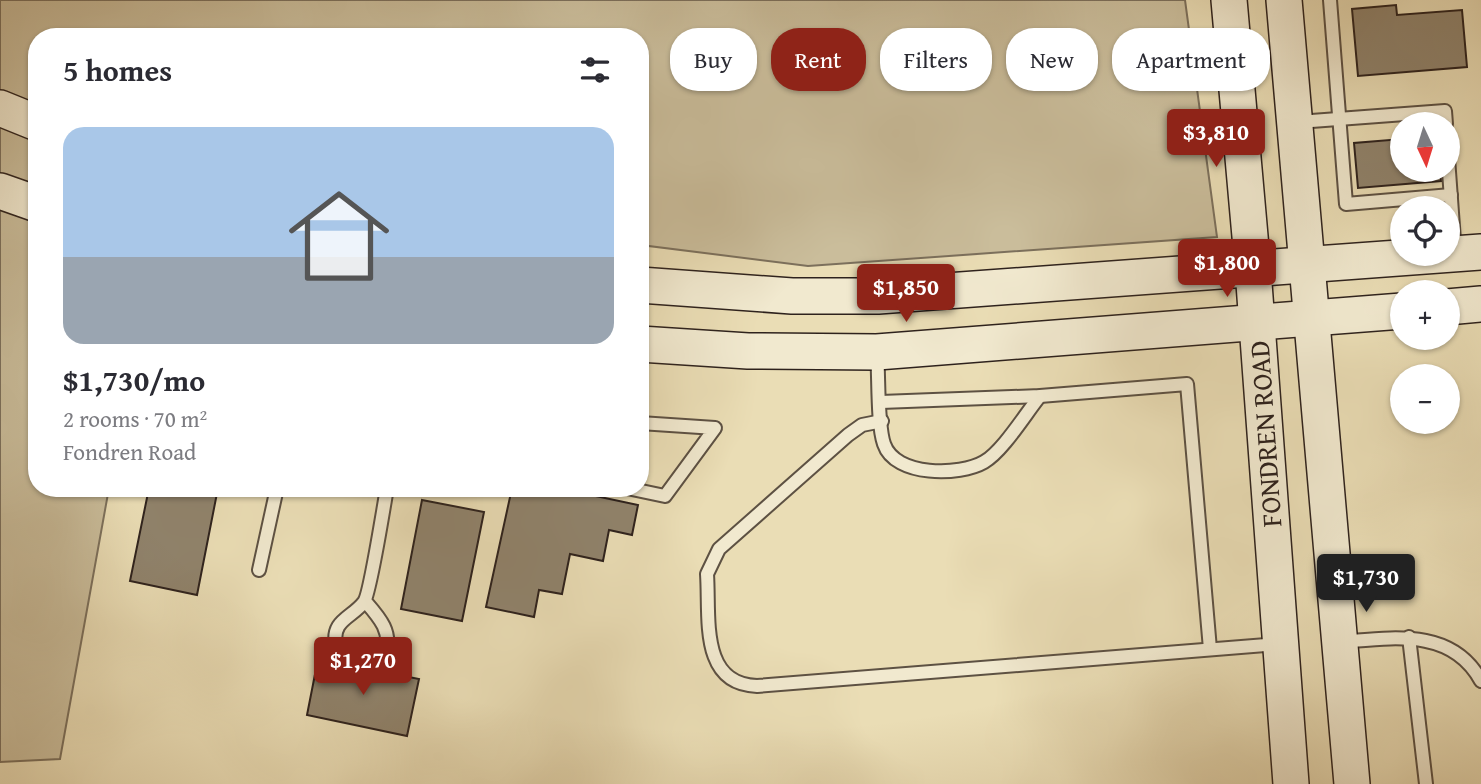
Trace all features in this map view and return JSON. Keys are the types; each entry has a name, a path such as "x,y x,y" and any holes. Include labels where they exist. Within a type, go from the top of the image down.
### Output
{"main road":[{"name":"FONDREN ROAD","path":"1229,0 1253,270 1291,784"},
{"name":"FONDREN ROAD","path":"1284,0 1314,320 1352,784"},
{"path":"0,108 28,119"},
{"path":"0,191 28,201"},
{"path":"649,286 792,296 878,296 1468,253"},
{"path":"877,352 878,296"},
{"path":"1460,306 1481,304"},
{"path":"649,345 748,351 877,352 1390,313"}],"lane":[{"path":"1330,0 1346,204 1451,195"},
{"path":"1295,122 1390,115"},
{"path":"1450,182 1451,195 1468,253"},
{"path":"877,352 883,442 891,458 917,470 972,467 986,461 1040,396"},
{"path":"881,402 1040,396 1187,384 1210,649"},
{"path":"882,421 862,425 848,435 715,555 707,574 713,655 726,678 743,686 757,687 1281,644"},
{"path":"649,424 715,428 665,496 649,493"},
{"path":"259,570 275,497"},
{"path":"365,601 380,618 388,634 385,654 346,650 336,645 336,627 365,601 385,497"},
{"path":"1409,637 1426,784"},
{"path":"1340,642 1409,637 1435,641 1455,653 1476,671 1481,681"}],"shaded area":[{"path":"0,0 1185,0 1189,28 1112,28 1112,91 1197,91 1217,237 808,266 649,246 649,28 28,28 28,497 107,497 60,759 0,762"}],"building":[{"path":"1396,5 1397,15 1462,10 1467,67 1358,76 1352,9"},
{"path":"1390,140 1390,182 1429,182 1358,188 1354,143"},
{"path":"147,497 216,497 197,595 130,581"},
{"path":"510,497 600,497 638,505 632,535 609,530 603,561 570,554 562,594 539,590 534,617 486,607"},
{"path":"422,500 484,512 462,621 401,609"},
{"path":"318,659 419,679 407,736 307,715"}]}
